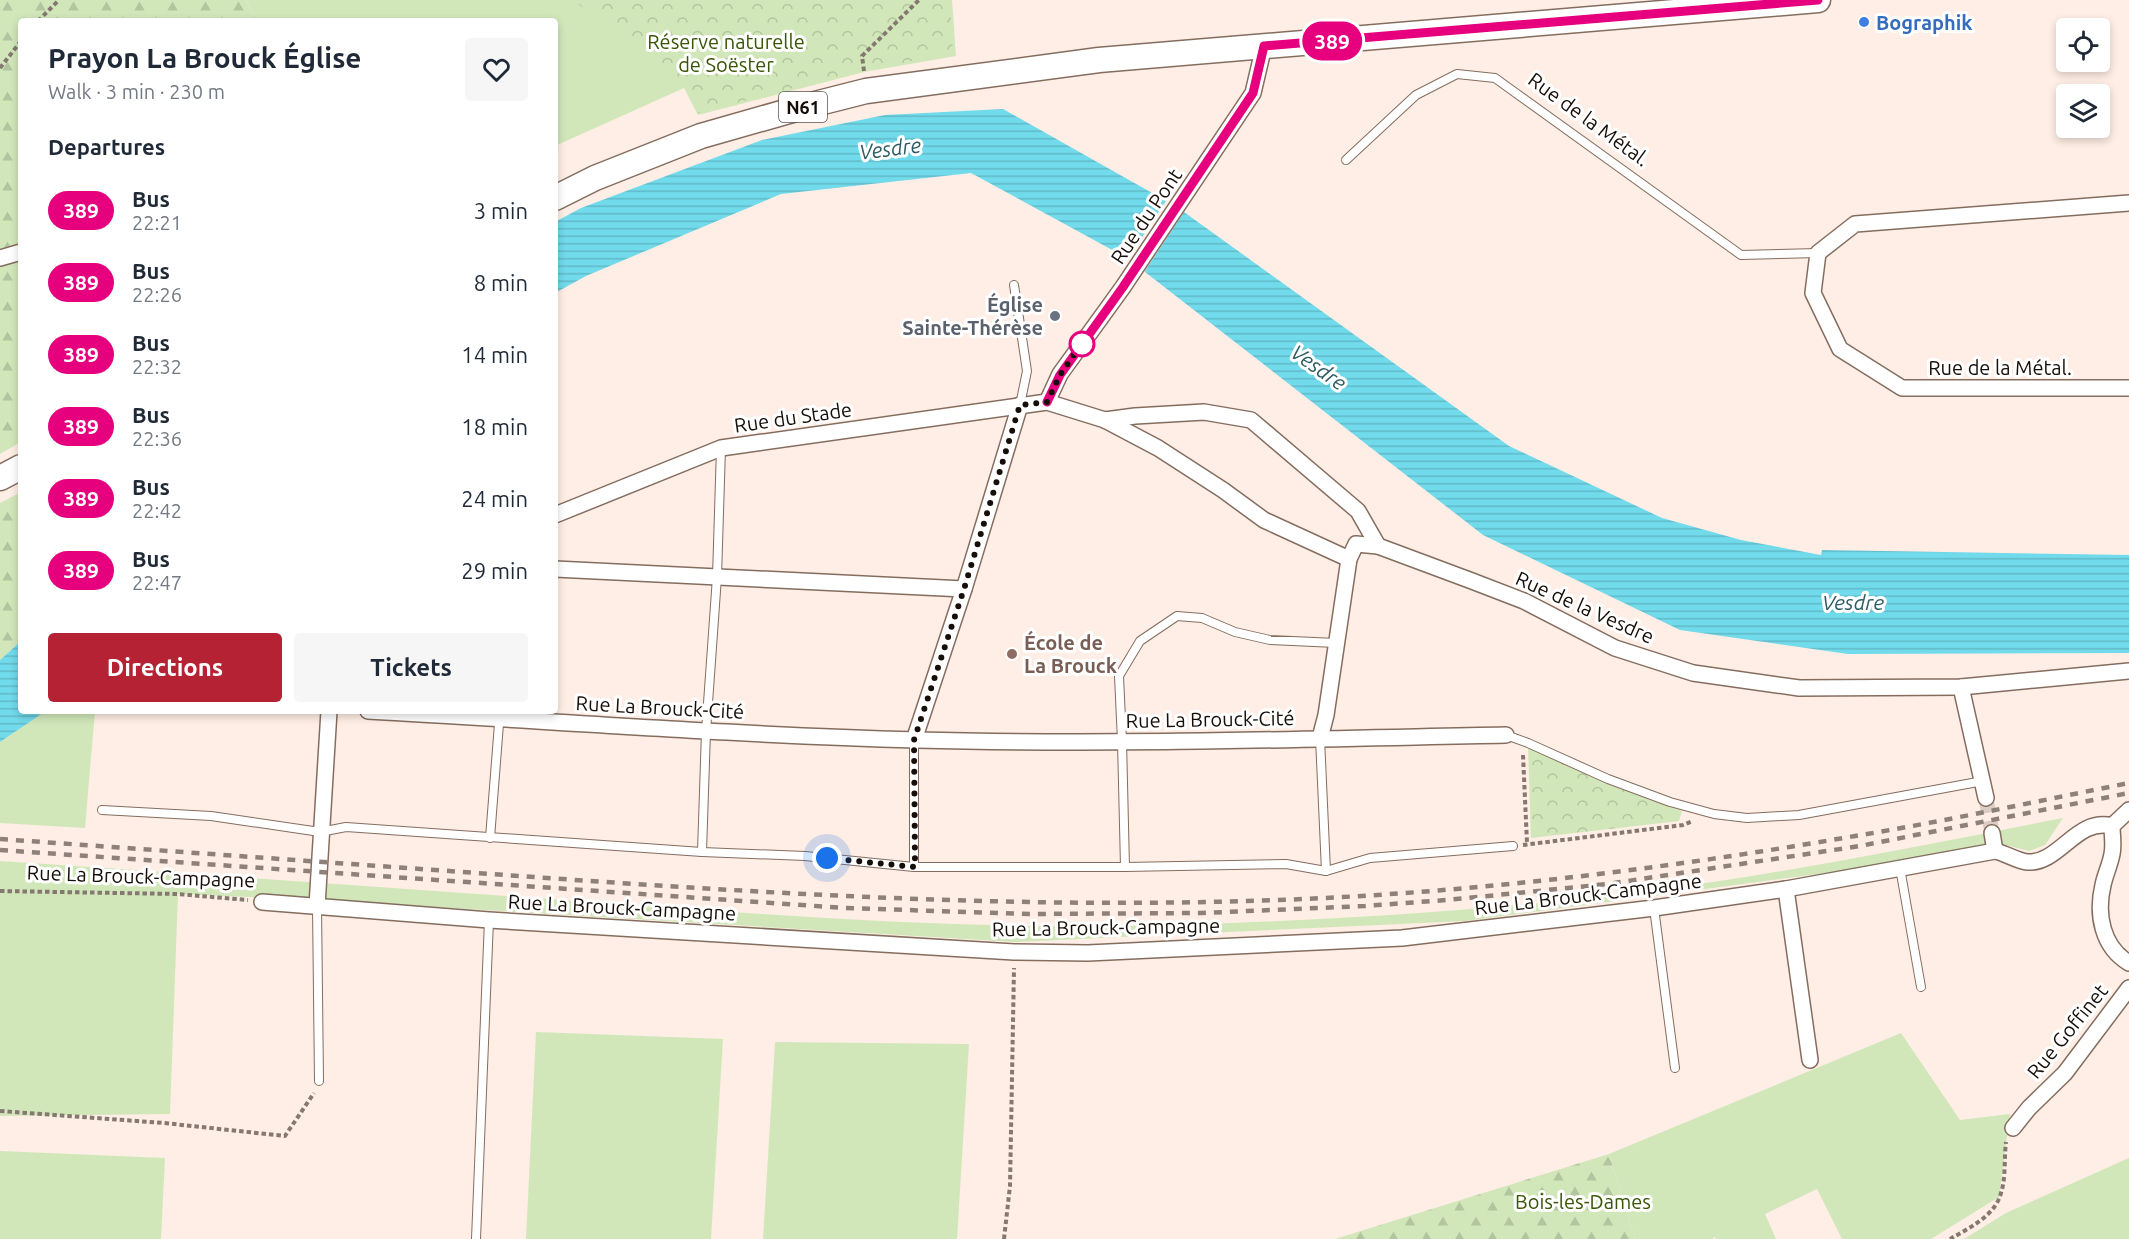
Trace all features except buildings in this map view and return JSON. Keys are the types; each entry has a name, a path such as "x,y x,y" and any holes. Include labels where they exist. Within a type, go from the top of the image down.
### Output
{"main road":[{"name":"N61","path":"558,196 595,178 701,136 866,91 1099,60 1818,0"},
{"path":"0,477 18,468"}],"street":[{"name":"Rue du Pont","path":"1047,402 1060,375 1123,287 1253,93 1264,46"},
{"path":"1818,253 1855,224 2129,203"},
{"path":"0,258 18,253"},
{"name":"Rue de la Métal.","path":"1818,253 1813,293 1840,349 1902,388 2129,388"},
{"path":"1047,402 1105,420 1158,448 1264,520 1349,559"},
{"name":"Rue du Stade","path":"558,514 722,448 1047,402"},
{"path":"914,740 964,589 1020,405"},
{"path":"1105,420 1204,412 1251,420 1358,511 1378,546"},
{"path":"1320,738 1326,715 1349,559 1356,544 1378,546"},
{"name":"Rue de la Vesdre","path":"1378,546 1524,601 1615,648 1693,673 1798,688 1961,687 2129,671"},
{"path":"558,569 964,589"},
{"path":"1961,687 1986,798"},
{"path":"317,906 329,714"},
{"name":"Rue La Brouck-Cité","path":"467,714 706,731 914,740 1056,743 1506,735"},
{"path":"2129,810 2112,826 2113,852 2102,886 2100,910 2104,934 2118,957 2129,963"},
{"path":"1992,833 1995,850 2026,862 2046,858 2083,830 2100,823 2112,826"},
{"name":"Rue La Brouck-Campagne","path":"262,902 489,920 1014,952 1088,953 1402,938 1654,908 1786,889 1995,850"},
{"path":"1786,889 1810,1060"},
{"name":"Rue Goffinet","path":"2013,1128 2029,1108 2065,1073 2129,988"}],"lane":[{"name":"Rue de la Métal.","path":"1346,160 1416,95 1457,74 1496,78 1742,255 1818,253"},
{"path":"1014,285 1027,371 1020,405"},
{"path":"702,852 706,731 717,577 722,448"},
{"path":"1125,867 1119,676 1140,640 1177,616 1202,618 1235,632 1270,640 1336,643"},
{"path":"490,838 500,715"},
{"path":"1506,735 1608,779 1670,802 1714,814 1747,818 1769,818 1845,807 1983,781"},
{"path":"1320,738 1326,870"},
{"path":"914,740 915,867"},
{"path":"102,810 211,816 320,832 346,828 702,852 806,856 915,867 1286,864 1326,870 1370,858 1513,846"},
{"path":"1900,868 1922,987"},
{"path":"317,906 319,1081"},
{"path":"1654,908 1676,1068"},
{"path":"476,1239 489,920"}],"path":[{"path":"41,18 59,0"},
{"path":"866,91 862,56 919,0"},
{"path":"0,68 18,45"},
{"path":"1527,844 1523,755 1528,743"},
{"path":"1513,846 1683,825 1714,814"},
{"name":"Rue La Brouck-Campagne","path":"0,891 177,894 262,902"},
{"path":"1004,1239 1010,1186 1014,952"},
{"path":"0,1112 164,1124 285,1136 312,1099 319,1081"},
{"path":"1950,1239 1982,1220 1993,1208 2001,1194 2006,1142 2013,1128"}],"green space":[{"path":"0,0 246,0 255,18 18,18 18,444 0,454"},
{"name":"Réserve naturelle de Soëster","path":"246,0 952,0 956,56 864,72 698,115 684,88 558,145 558,18 255,18"},
{"name":"Réserve naturelle de Soëster","path":"573,0 950,0 953,54 866,69 698,113 685,87"},
{"path":"18,494 18,644 0,660 0,503"},
{"path":"42,714 95,714 85,828 0,823 0,742"},
{"path":"1528,747 1648,799 1682,811 1679,821 1531,838"},
{"path":"2063,818 2045,845 2029,851 2010,846 1465,921 1016,942 301,899 178,894 170,1114 0,1116 0,861 862,920 998,925 1133,926 1388,915 1642,892 1801,868"},
{"path":"536,1032 723,1039 711,1239 526,1239"},
{"path":"1901,1033 1960,1120 2010,1114 1999,1197 1931,1239 1842,1239 1817,1189 1765,1214 1776,1239 1716,1239 1715,1237 1712,1239 1635,1239 1609,1154"},
{"path":"775,1042 969,1044 957,1239 763,1239"},
{"path":"0,1151 165,1158 161,1239 0,1239"},
{"name":"Bois-les-Dames","path":"1609,1154 1635,1239 1335,1239"},
{"path":"2129,1158 2129,1239 1964,1239 2006,1213"}],"water":[{"name":"Vesdre","path":"1003,109 1177,207 1509,446 1662,518 1741,540 1821,555 1822,550 2129,555 2129,653 1848,654 1680,630 1483,535 1127,258 971,173 781,194 586,276 558,291 558,220 581,208 762,140 885,115"},
{"path":"18,644 18,714 42,714 0,742 0,660"}],"pier":[{"path":"1168,198 1186,209 1143,274 1126,261"}],"tunnel":[{"path":"1986,798 1992,833"}],"railway":[{"path":"0,839 821,895 1094,903 1278,900 1423,892 1639,869 1889,830 2129,783"},
{"path":"0,850 845,908 1029,914 1202,913 1365,906 1608,884 1860,846 2129,793"}],"bus line":[{"name":"389","path":"1047,402 1060,375 1123,287 1253,93 1264,46 1818,0"}],"place":[{"name":"Bographik","path":"1864,22"},
{"name":"Église Sainte-Thérèse","path":"1055,316"},
{"name":"École de La Brouck","path":"1012,654"}],"route":[{"path":"827,858 915,867 914,740 964,589 1009,436 1020,405 1047,402 1060,375 1085,339 1082,344"}]}
